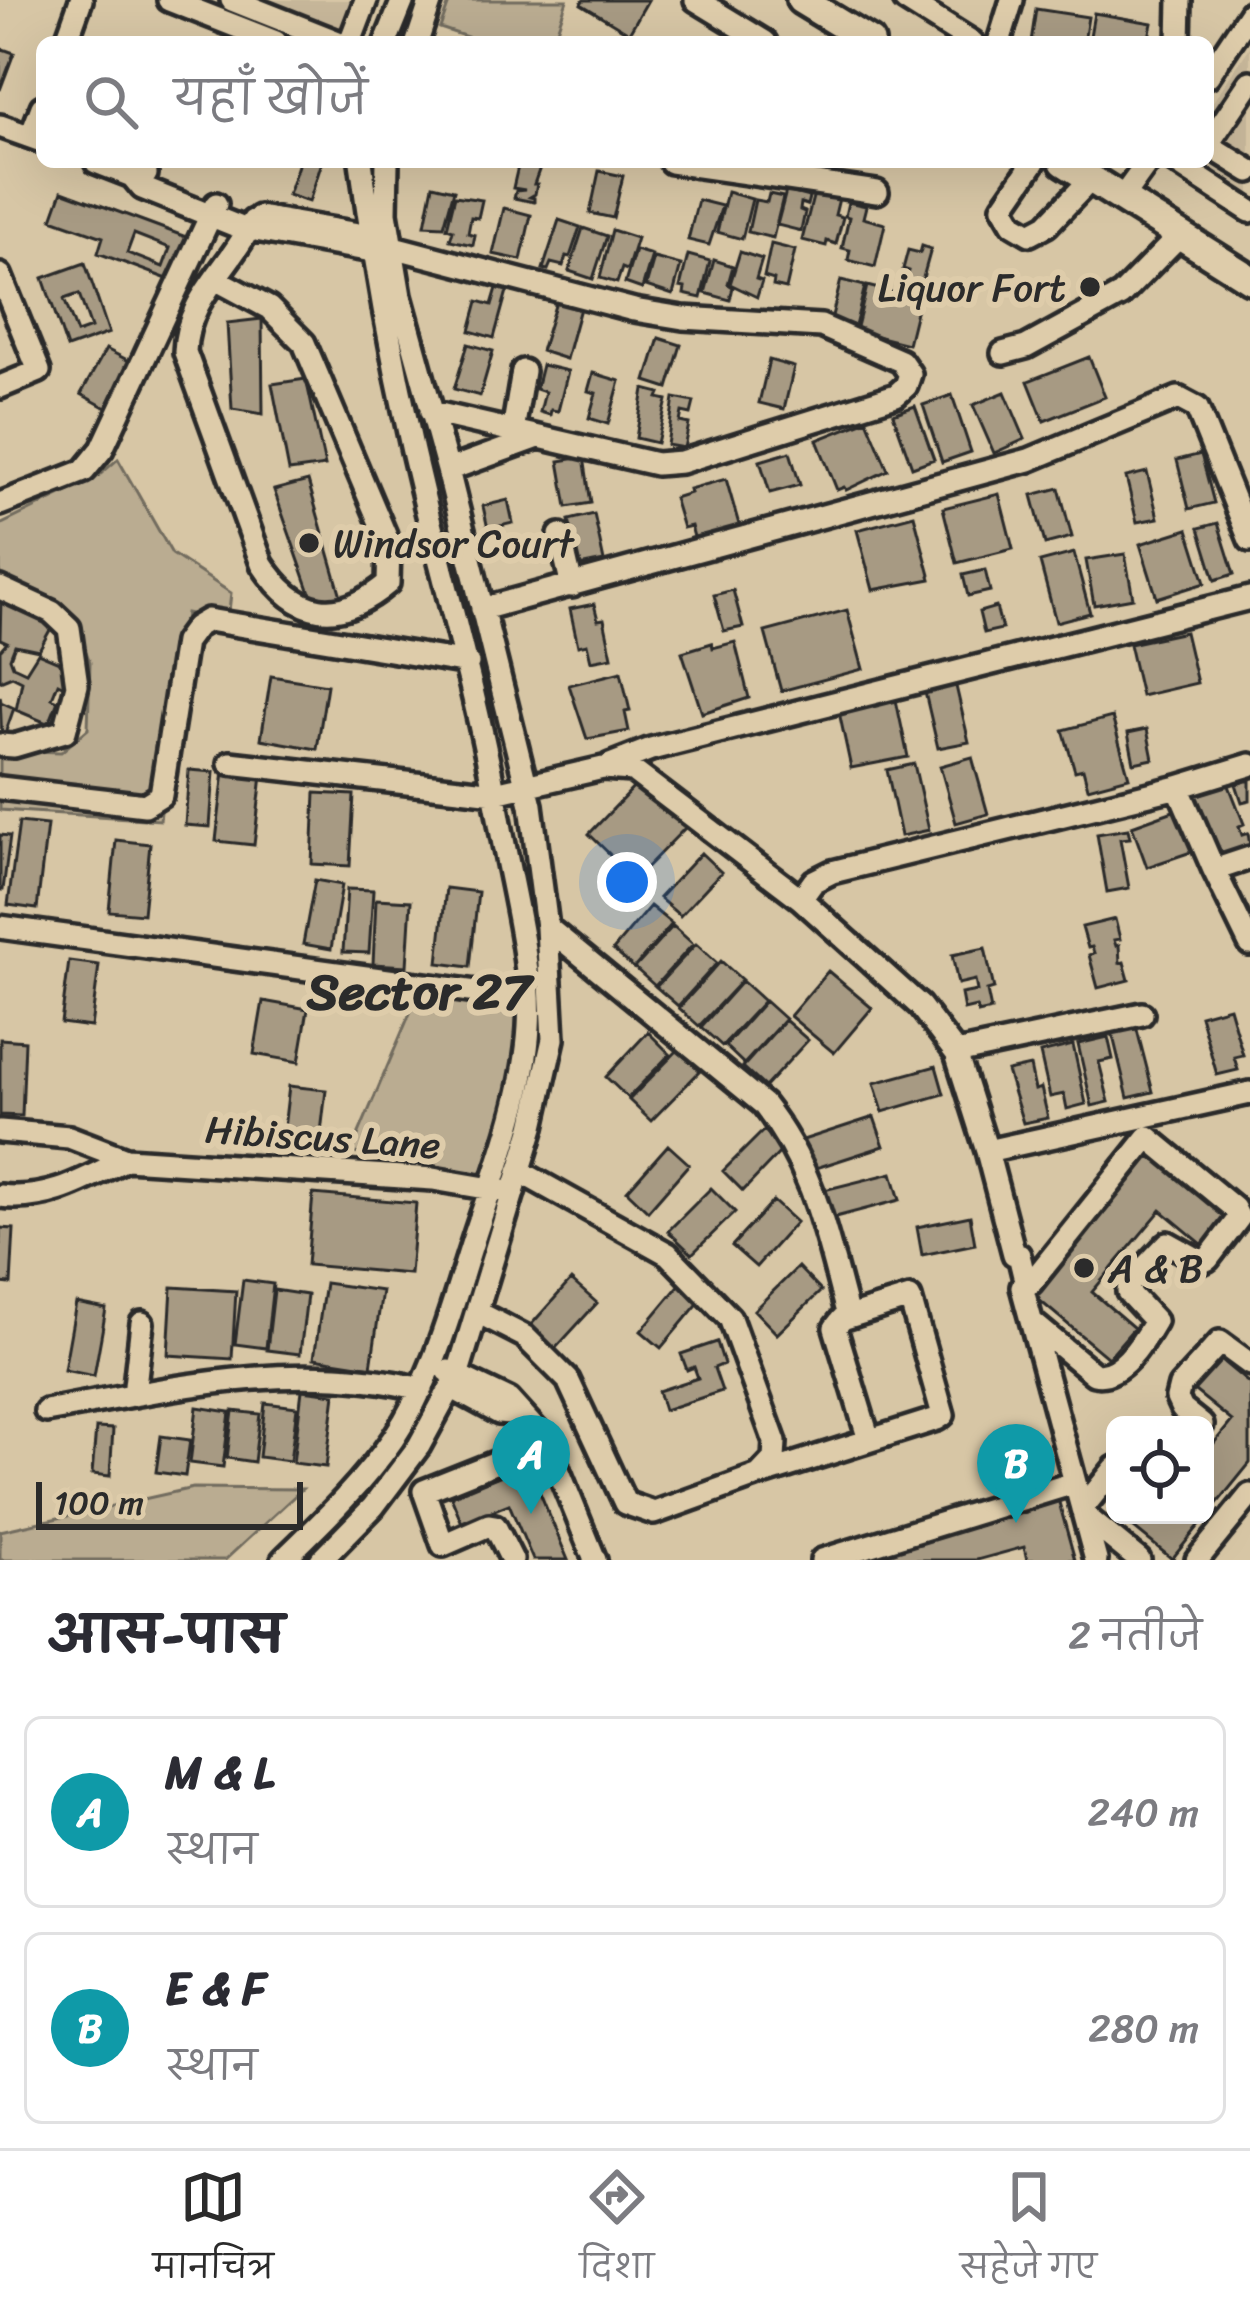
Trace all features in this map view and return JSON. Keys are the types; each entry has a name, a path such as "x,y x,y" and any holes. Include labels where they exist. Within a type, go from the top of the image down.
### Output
{"main road":[{"path":"801,0 860,36"},
{"path":"1074,168 1250,279"}],"street":[{"path":"67,36 81,0"},
{"path":"169,0 261,36"},
{"path":"232,0 323,36"},
{"path":"352,36 366,0"},
{"path":"388,36 403,0"},
{"path":"419,36 431,0"},
{"path":"696,0 755,36"},
{"path":"905,0 962,36"},
{"path":"1001,36 1012,0"},
{"path":"1179,36 1180,0"},
{"path":"1214,67 1250,13"},
{"path":"1214,136 1250,82"},
{"path":"0,126 36,139"},
{"path":"1214,149 1250,171"},
{"path":"111,168 132,176 144,174 247,221 384,245 634,310 683,318 820,326 901,361 910,374 896,395 681,462 632,461 431,412"},
{"path":"321,1560 373,1507 419,1446 454,1382 507,1184 553,1039 547,927 527,786 448,470 363,168"},
{"path":"283,1560 337,1509 392,1439 427,1376 507,1184 530,1023 526,968 495,793 468,663 429,518 384,245 387,168"},
{"path":"712,168 877,192"},
{"path":"1030,168 1004,207 1012,224 1030,234 1048,225 1091,179"},
{"path":"1122,198 1144,168"},
{"path":"1191,168 1250,211"},
{"path":"0,504 84,471 101,449 213,209"},
{"path":"219,273 269,308 304,343 389,544 388,583 365,602 342,610 308,609 279,590 262,564 184,352 191,311 219,273 247,221"},
{"path":"1003,353 1026,347 1121,295 1180,235"},
{"path":"0,275 39,371 0,387"},
{"path":"514,431 523,371"},
{"path":"482,608 1029,460 1178,398 1197,408 1250,540"},
{"path":"448,470 536,438"},
{"path":"560,535 572,586"},
{"path":"0,588 52,613 69,628 77,685 65,731 14,746 0,745"},
{"path":"230,763 495,793 1250,598"},
{"path":"0,788 146,806 154,802 161,795 185,642 208,620 468,663"},
{"path":"802,899 814,881 832,872 1250,765"},
{"path":"603,768 632,770 654,783 802,899 920,1006 956,1053 1014,1254 1008,1258 1033,1323 1096,1560"},
{"path":"1178,787 1250,944"},
{"path":"1214,870 1250,858"},
{"path":"0,927 527,999"},
{"path":"547,927 763,1103 791,1139 810,1178 848,1316"},
{"path":"956,1053 1142,1014"},
{"path":"987,1150 1250,1093"},
{"name":"Hibiscus Lane","path":"0,1131 69,1137 126,1159 507,1184"},
{"path":"1022,1287 1031,1283 1148,1137 1234,1208 1239,1219 1208,1259 1193,1259 1168,1243 1129,1284 1128,1292 1155,1322 1116,1372 1094,1374 1033,1323"},
{"name":"Hibiscus Lane","path":"0,1196 48,1195 126,1159"},
{"path":"507,1184 668,1254 730,1318 775,1442 774,1459 759,1475"},
{"path":"476,1312 524,1336 568,1380 625,1503 654,1513 943,1415 912,1300 907,1297 848,1316 835,1328 869,1440"},
{"path":"134,1395 142,1323"},
{"path":"1189,1416 1177,1398 1180,1386 1220,1342 1250,1364"},
{"path":"46,1411 205,1381 278,1374 427,1376 454,1382 509,1400 547,1442 595,1560"},
{"path":"512,1560 500,1532 489,1525 443,1545 424,1491 547,1442"},
{"path":"1083,1512 1106,1480"},
{"path":"831,1559 1074,1483"},
{"path":"1197,1560 1250,1495"},
{"path":"1083,1512 1139,1560"}],"shaded area":[{"path":"225,0 362,0 347,36 327,36"},
{"path":"450,0 567,0 555,36 464,36 440,28"},
{"path":"1250,47 1250,193 1209,168 1214,168 1214,100"},
{"path":"118,459 172,554 231,593 228,621 186,613 160,820 0,810 0,750 61,752 88,729 90,662 70,611 0,585 0,525 96,478"},
{"path":"419,992 527,999 491,1187 351,1152"},
{"path":"193,1488 302,1489 225,1560 0,1560 0,1531"}],"building":[{"path":"583,0 648,0 629,33 581,4"},
{"path":"1036,9 1088,17 1085,36 1032,36"},
{"path":"1094,13 1152,23 1149,36 1090,36"},
{"path":"0,48 14,53 0,90"},
{"path":"297,168 320,168 309,202 288,195"},
{"path":"518,168 540,168 535,194 530,197 534,202 514,198 516,191 525,190 513,188"},
{"path":"599,171 623,176 613,218 590,213"},
{"path":"433,185 454,190 444,226 425,225"},
{"path":"824,186 841,190 835,215 843,217 836,244 827,241 826,246 802,240 813,197 822,195"},
{"path":"62,191 186,237 170,280 98,253 103,237 52,219","holes":["134,234 170,248 163,267 127,253"]},
{"path":"786,191 809,197 807,205 801,203 800,210 805,212 801,231 777,225"},
{"path":"727,192 752,199 742,239 717,232"},
{"path":"769,194 783,197 773,238 748,232 755,200 767,202"},
{"path":"455,196 482,200 478,218 471,217 468,233 475,235 473,245 450,240 453,230 447,228"},
{"path":"698,200 722,206 709,245 688,240"},
{"path":"848,202 866,206 863,218 885,224 875,267 848,260 850,250 842,248"},
{"path":"504,208 531,215 521,260 493,254"},
{"path":"559,220 580,227 563,266 551,263 548,270 543,269"},
{"path":"583,228 607,236 593,279 569,271"},
{"path":"612,230 637,238 627,270 622,268 617,283 600,278"},
{"path":"771,244 795,250 786,289 764,277"},
{"path":"922,246 931,249 921,285 906,281 909,271 903,269 908,250 920,253"},
{"path":"635,250 652,255 642,289 625,283"},
{"path":"740,252 762,259 757,297 730,284"},
{"path":"688,255 710,261 701,298 684,294 685,288 680,287"},
{"path":"654,258 681,265 673,295 646,286"},
{"path":"714,260 733,266 730,300 705,293"},
{"path":"85,263 109,333 67,348 43,278","holes":["79,294 91,328 77,333 64,299"]},
{"path":"841,280 865,286 855,326 831,320"},
{"path":"867,286 919,299 908,344 856,331"},
{"path":"497,288 507,291 494,338 470,331 478,301 492,305"},
{"path":"556,302 580,308 566,359 541,351"},
{"path":"262,319 263,414 232,409 227,323"},
{"path":"659,338 681,345 668,388 646,381"},
{"path":"468,344 493,351 480,396 454,389"},
{"path":"106,349 131,362 106,408 81,394"},
{"path":"1089,357 1105,397 1044,421 1028,381"},
{"path":"769,360 794,367 784,409 759,403"},
{"path":"542,365 568,371 558,411 551,410 550,415 540,412 545,392 536,389"},
{"path":"593,373 620,381 608,424 589,418 596,393 588,391"},
{"name":"Windsor Court","path":"306,379 325,466 289,471 272,384"},
{"path":"644,389 667,400 657,443 636,438"},
{"path":"1005,392 1025,439 994,453 973,405"},
{"path":"952,395 971,452 942,462 923,405"},
{"path":"674,398 694,402 691,414 682,412 680,422 689,424 684,448 667,445"},
{"path":"915,406 934,459 912,467 893,414"},
{"path":"867,420 888,470 837,490 817,440"},
{"path":"790,452 800,485 770,493 760,461"},
{"path":"1201,454 1214,503 1189,509 1177,460"},
{"path":"584,457 591,503 567,507 559,461"},
{"path":"1147,472 1158,518 1137,522 1126,477"},
{"path":"726,479 740,528 694,537 691,526 683,528 674,498"},
{"name":"Windsor Court","path":"308,481 341,596 313,601 274,490"},
{"path":"1059,488 1072,537 1045,544 1032,495"},
{"path":"999,494 1013,549 957,563 943,508"},
{"path":"508,500 513,523 488,529 483,506"},
{"path":"594,514 604,561 579,566 569,520"},
{"path":"914,515 931,579 873,590 857,530"},
{"path":"1218,523 1234,574 1215,580 1199,528"},
{"path":"1188,529 1205,583 1157,598 1140,544"},
{"path":"1074,553 1090,613 1056,622 1040,562"},
{"path":"1125,554 1133,598 1094,605 1086,560"},
{"path":"985,570 990,591 968,596 963,575"},
{"path":"733,590 743,627 724,631 714,595"},
{"path":"1,598 33,616 35,611 56,619 39,650 15,645 10,658 13,666 26,672 38,653 71,667 64,686 58,683 52,698 58,701 49,724 16,710 22,681 12,676 0,681 0,650 7,642 0,639"},
{"path":"594,604 598,620 604,619 612,657 591,661 587,644 578,646 570,609"},
{"path":"996,607 1002,629 984,633 979,612"},
{"path":"847,610 863,669 781,691 765,632"},
{"path":"1185,632 1197,683 1141,696 1129,644"},
{"path":"735,642 749,698 702,713 682,652"},
{"path":"621,672 630,711 625,712 629,731 587,739 569,685"},
{"path":"271,676 327,685 317,749 261,739"},
{"path":"955,682 969,742 938,748 924,688"},
{"path":"0,696 1,702 14,708 2,742"},
{"path":"896,700 908,757 851,768 839,712"},
{"path":"1112,717 1129,777 1088,788 1083,769 1075,771 1063,730"},
{"path":"1147,729 1153,759 1134,763 1128,733"},
{"path":"972,757 988,814 956,823 940,766"},
{"path":"914,764 929,830 901,836 887,770"},
{"path":"189,770 214,772 210,827 185,825"},
{"path":"224,771 262,775 254,845 216,841"},
{"path":"1250,780 1250,800 1242,802 1236,784"},
{"path":"640,781 686,827 635,879 589,834"},
{"path":"1228,783 1244,824 1239,826 1242,835 1248,833 1250,846 1217,859 1192,797"},
{"path":"315,793 354,795 350,866 312,864"},
{"path":"1179,809 1194,851 1147,867 1132,826"},
{"path":"19,822 47,825 37,909 8,905"},
{"path":"1128,829 1130,838 1120,839 1129,888 1107,892 1097,834"},
{"path":"0,835 10,836 3,890 0,890"},
{"path":"116,840 150,844 143,914 109,911"},
{"path":"701,853 721,872 680,916 659,898"},
{"path":"315,880 342,885 331,949 303,944"},
{"path":"446,888 478,892 470,967 438,963"},
{"path":"347,889 373,890 369,953 343,952"},
{"path":"376,899 411,901 407,966 373,964"},
{"path":"650,906 672,924 634,968 613,950"},
{"path":"1115,919 1120,939 1114,940 1129,980 1098,988 1089,955 1094,953 1082,927"},
{"path":"673,926 693,944 655,986 635,968"},
{"path":"696,944 717,963 678,1006 656,987"},
{"path":"985,948 994,989 987,991 991,1010 964,1010 961,994 977,991 975,980 958,984 952,955"},
{"path":"69,961 99,965 91,1027 61,1023"},
{"path":"721,961 742,980 699,1026 679,1008"},
{"path":"828,971 872,1008 834,1053 790,1016"},
{"path":"742,981 764,1001 722,1046 701,1027"},
{"path":"263,1001 308,1009 299,1062 254,1054"},
{"path":"765,1001 785,1019 744,1064 725,1046"},
{"path":"1229,1007 1243,1055 1234,1057 1238,1070 1217,1075 1200,1015"},
{"path":"785,1020 808,1040 765,1087 743,1067"},
{"path":"1136,1026 1153,1092 1128,1098 1112,1032"},
{"path":"648,1032 670,1054 628,1098 606,1077"},
{"path":"1108,1037 1113,1059 1099,1062 1109,1102 1092,1106 1078,1044"},
{"path":"0,1039 25,1041 22,1116 0,1115"},
{"path":"1073,1045 1086,1104 1067,1109 1064,1094 1050,1097 1040,1053"},
{"path":"678,1050 700,1071 651,1121 629,1100"},
{"path":"936,1066 944,1094 883,1112 874,1083"},
{"path":"1030,1066 1048,1118 1023,1123 1007,1071"},
{"path":"289,1086 326,1090 318,1158 281,1154"},
{"path":"874,1117 884,1146 813,1169 803,1140"},
{"path":"764,1130 783,1149 743,1191 723,1171"},
{"path":"668,1145 689,1164 648,1211 627,1191"},
{"name":"A & B","path":"1151,1154 1226,1217 1203,1245 1161,1210 1092,1292 1134,1328 1108,1358 1033,1295"},
{"path":"892,1173 900,1200 828,1219 820,1191"},
{"path":"711,1188 735,1212 692,1254 668,1231"},
{"path":"313,1194 416,1203 410,1274 307,1265"},
{"path":"773,1201 796,1222 756,1267 732,1246"},
{"path":"970,1216 975,1244 922,1255 917,1227"},
{"path":"0,1228 14,1229 11,1284 0,1283"},
{"path":"798,1267 821,1291 777,1334 754,1310"},
{"path":"243,1280 273,1284 266,1348 235,1344"},
{"path":"571,1280 597,1303 555,1349 530,1326"},
{"path":"325,1283 382,1291 371,1367 314,1358"},
{"path":"681,1283 701,1300 661,1348 641,1331"},
{"path":"172,1287 236,1291 232,1359 168,1355"},
{"path":"274,1290 307,1295 300,1354 267,1350"},
{"path":"76,1303 106,1309 94,1376 64,1370"},
{"path":"717,1342 724,1364 714,1368 722,1391 664,1410 658,1391 698,1378 694,1367 687,1370 681,1354"},
{"path":"1216,1356 1250,1384 1250,1463 1214,1507 1214,1443 1232,1421 1190,1387"},
{"path":"302,1390 335,1394 326,1467 293,1463"},
{"path":"265,1403 297,1407 290,1461 259,1457"},
{"path":"197,1407 230,1412 223,1467 190,1463"},
{"path":"233,1411 260,1414 254,1462 227,1458"},
{"path":"96,1428 113,1429 110,1476 92,1474"},
{"path":"161,1436 190,1440 185,1476 156,1472"},
{"path":"528,1464 568,1560 533,1560 509,1504 462,1523 451,1496"},
{"path":"1058,1499 1075,1560 1027,1560 1024,1547 977,1560 880,1560 877,1548"},
{"path":"1129,1524 1200,1524 1172,1559"}],"place":[{"name":"Liquor Fort","path":"1090,287"},
{"name":"Windsor Court","path":"309,543"},
{"name":"A & B","path":"1084,1268"},
{"name":"M & L","path":"531,1514"},
{"name":"E & F","path":"1016,1523"}],"district":[{"name":"Sector 27","path":"419,992"}]}
